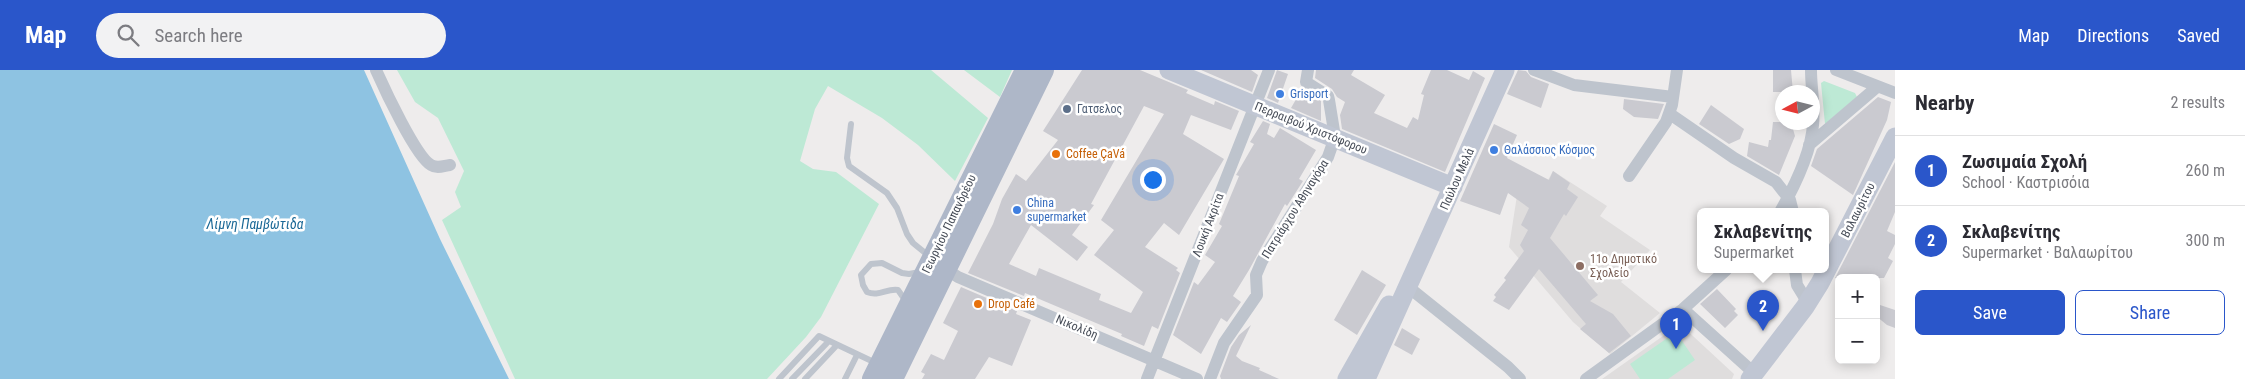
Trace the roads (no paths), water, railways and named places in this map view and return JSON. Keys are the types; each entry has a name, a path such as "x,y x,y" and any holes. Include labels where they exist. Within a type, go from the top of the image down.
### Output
{"main road":[{"name":"Γεωργίου Παπανδρέου","path":"885,374 1025,70"},
{"name":"Γεωργίου Παπανδρέου","path":"885,374 908,307 935,266 1044,70"},
{"name":"Περραιβού Χριστόφορου","path":"1169,70 1453,186"},
{"name":"Παύλου Μελά","path":"1366,379 1505,70"},
{"name":"Βαλαωρίτου","path":"1829,266 1895,138"},
{"name":"Βαλαωρίτου","path":"1752,376 1808,303 1825,273"},
{"name":"Παύλου Μελά","path":"1347,379 1390,303 1407,286"}],"street":[{"path":"376,70 408,134 425,159 430,165 438,167 450,165"},
{"name":"Λουκή Ακρίτα","path":"1147,379 1269,70"},
{"name":"Πατριάρχου Αθηναγόρα","path":"1210,379 1224,343 1257,295 1256,275 1262,262 1328,157 1334,137 1329,100 1328,96 1306,82 1308,70"},
{"path":"1534,70 1574,85 1673,97"},
{"path":"1629,176 1662,129 1670,114 1677,70"},
{"path":"1782,208 1809,146 1814,113 1811,70"},
{"path":"1836,70 1895,92"},
{"path":"1809,146 1878,87"},
{"path":"1670,114 1734,158 1776,182 1788,198 1792,208"},
{"name":"Νικολίδη","path":"935,266 1197,379"},
{"path":"1586,379 1683,309 1723,273"},
{"path":"1795,273 1797,285 1808,303"},
{"path":"1407,286 1508,367 1520,379"},
{"path":"1683,309 1752,376"}],"lane":[{"path":"851,124 847,158 849,166 886,193 897,208 907,234 913,243 935,266 919,273 909,274 899,272 886,264 877,262 868,266 862,272 862,283 868,292 876,294 892,289 898,290 904,296 908,307"},
{"path":"779,379 819,336 857,355 885,374"},
{"path":"792,379 829,341"},
{"path":"805,379 837,345"},
{"path":"845,379 857,355"}],"water":[{"name":"Λίμνη Παμβώτιδα","path":"0,70 364,70 440,239 509,379 0,379"}],"place":[{"name":"Grisport","path":"1280,94"},
{"name":"Γατσελος","path":"1067,109"},
{"name":"Θαλάσσιος Κόσμος","path":"1494,150"},
{"name":"Coffee ÇaVá","path":"1056,154"},
{"name":"China supermarket","path":"1017,210"},
{"name":"11ο Δημοτικό Σχολείο","path":"1580,266"},
{"name":"Drop Café","path":"978,304"},
{"name":"Σκλαβενίτης","path":"1763,331"},
{"name":"Ζωσιμαία Σχολή","path":"1676,349"}]}
